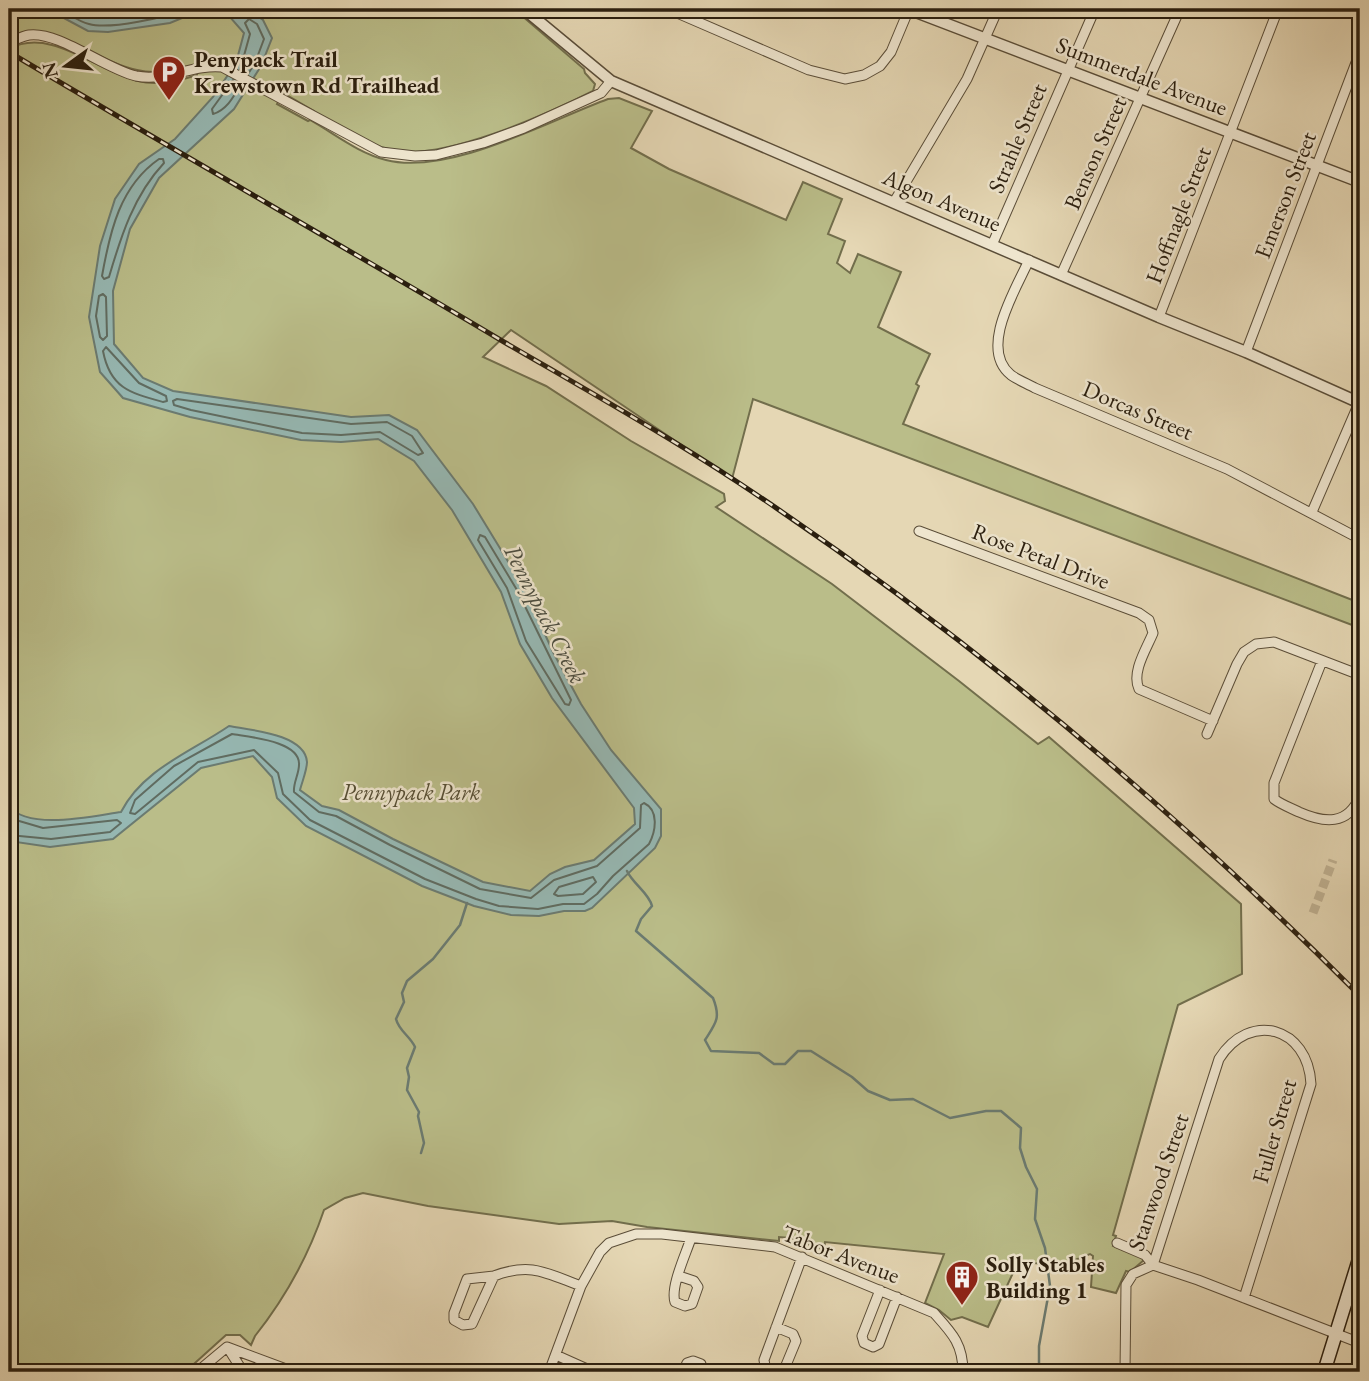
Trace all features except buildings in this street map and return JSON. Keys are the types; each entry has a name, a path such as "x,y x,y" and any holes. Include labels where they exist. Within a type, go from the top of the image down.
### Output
{"main road":[{"path":"1324,1372 1360,1256"}],"street":[{"name":"Algon Avenue","path":"524,9 611,81 1360,402"},
{"path":"668,9 809,70 845,79 864,75 880,66 891,52 909,9"},
{"name":"Summerdale Avenue","path":"909,9 1360,182"},
{"path":"894,202 967,79 998,9"},
{"name":"Strahle Street","path":"992,245 1095,9"},
{"name":"Benson Street","path":"1061,275 1180,9"},
{"name":"Hoffnagle Street","path":"1159,317 1278,9"},
{"path":"9,42 29,35 54,39 131,75 145,77 165,77 208,68 227,69 292,106 382,152 393,155 436,155 483,143 524,128 601,93 611,81"},
{"name":"Emerson Street","path":"1246,352 1360,52"},
{"name":"Dorcas Street","path":"1029,260 997,340 1001,361 1010,374 1035,388 1227,470 1360,539"},
{"path":"1312,512 1360,402"},
{"name":"Rose Petal Drive","path":"919,531 1139,613 1149,620 1153,633 1137,674 1139,689 1213,721"},
{"path":"1207,734 1244,652 1264,642 1274,642 1360,675"},
{"path":"1322,661 1272,792 1274,799 1317,820 1332,821 1351,811 1360,796"},
{"name":"Fuller Street","path":"1233,1041 1252,1031 1266,1030 1291,1039 1308,1063 1311,1084 1244,1298"},
{"name":"Stanwood Street","path":"1125,1372 1126,1285 1133,1274 1153,1265 1219,1059 1233,1041"},
{"name":"Tabor Avenue","path":"581,1286 600,1252 609,1243 636,1234 662,1234 775,1247 934,1313 953,1333 963,1356 963,1372"},
{"path":"679,1276 691,1238"},
{"path":"1117,1243 1145,1255 1153,1265 1360,1343"},
{"path":"770,1372 766,1371 764,1360 803,1257"},
{"path":"494,1276 472,1324 463,1325 454,1320 454,1313 467,1279 526,1268 541,1270 581,1286 549,1372"},
{"path":"880,1290 862,1336 864,1343 873,1347 879,1344 897,1297"},
{"path":"776,1327 793,1334 796,1341 784,1370 780,1372"},
{"path":"197,1372 227,1347"},
{"path":"227,1347 240,1367 240,1372"},
{"path":"227,1347 293,1372"},
{"path":"556,1355 594,1372"},
{"path":"683,1372 687,1363 693,1361 701,1364 702,1372"}],"green space":[{"name":"Pennypack Park","path":"9,9 514,9 584,69 595,84 593,91 494,134 465,143 413,152 392,150 366,141 283,93 277,104 366,153 386,160 411,163 468,154 608,99 619,98 652,111 631,148 669,169 786,220 803,182 842,199 828,234 845,241 837,263 850,273 858,254 901,272 878,327 930,354 916,384 919,386 903,424 1360,603 1360,628 753,399 732,479 511,330 483,357 546,386 631,441 724,494 725,501 716,507 832,584 1038,744 1049,737 1241,904 1242,974 1178,1005 1113,1235 1116,1236 1113,1246 1143,1257 1144,1260 1130,1272 1126,1271 1116,1293 1091,1287 1093,1256 1090,1254 1062,1265 1018,1262 988,1327 962,1317 951,1320 925,1303 944,1254 825,1242 824,1250 791,1238 779,1237 779,1241 612,1221 559,1224 428,1206 363,1193 345,1198 324,1210 295,1276 251,1345 240,1335 226,1335 185,1372 9,1372 9,49 25,43 57,46 122,76 153,83 197,75 197,66 152,72 137,70 105,59 58,36 26,32 9,37"}],"water":[{"path":"47,9 204,9 170,23 108,32 88,31"},
{"path":"204,9 248,9 263,20 272,38 261,66 234,109 159,178 130,229 113,291 114,344 143,378 173,391 351,417 389,415 417,430 473,504 523,586 553,652 581,704 611,750 661,809 661,836 655,848 592,908 585,911 564,911 539,916 511,915 474,906 422,886 306,826 277,798 272,777 253,756 201,768 113,839 50,847 9,841 9,806 18,814 45,820 121,812 130,797 155,773 229,726 275,735 297,745 307,762 300,790 322,806 339,810 483,882 530,891 550,874 565,867 594,860 635,824 634,808 552,698 520,644 501,592 452,510 414,461 378,439 341,442 301,440 190,417 123,398 100,372 89,317 100,246 115,199 139,164 175,139 213,97 236,63 244,33 230,17"}],"waterway":[{"path":"627,871 652,906 641,919 636,931 713,998 717,1011 716,1020 705,1040 711,1051 759,1053 774,1064 785,1064 798,1051 811,1051 852,1077 868,1091 890,1100 913,1099 950,1118 1001,1111 1021,1128 1020,1148 1037,1189 1035,1219 1045,1248 1050,1286 1039,1346 1039,1372"},
{"path":"421,1153 424,1143 419,1112 407,1090 407,1068 415,1047 396,1019 404,1002 402,993 407,981 433,959 460,925 467,903"}],"tunnel":[{"path":"1313,913 1333,860"}],"railway":[{"path":"9,52 652,429 739,483 822,540 984,660 1063,724 1214,856 1360,996"}],"place":[{"name":"Penypack Trail Krewstown Rd Trailhead","path":"169,102"},
{"name":"Solly Stables Building 1","path":"962,1307"}],"water label":[{"name":"Pennypack Creek","path":"545,614"}]}
